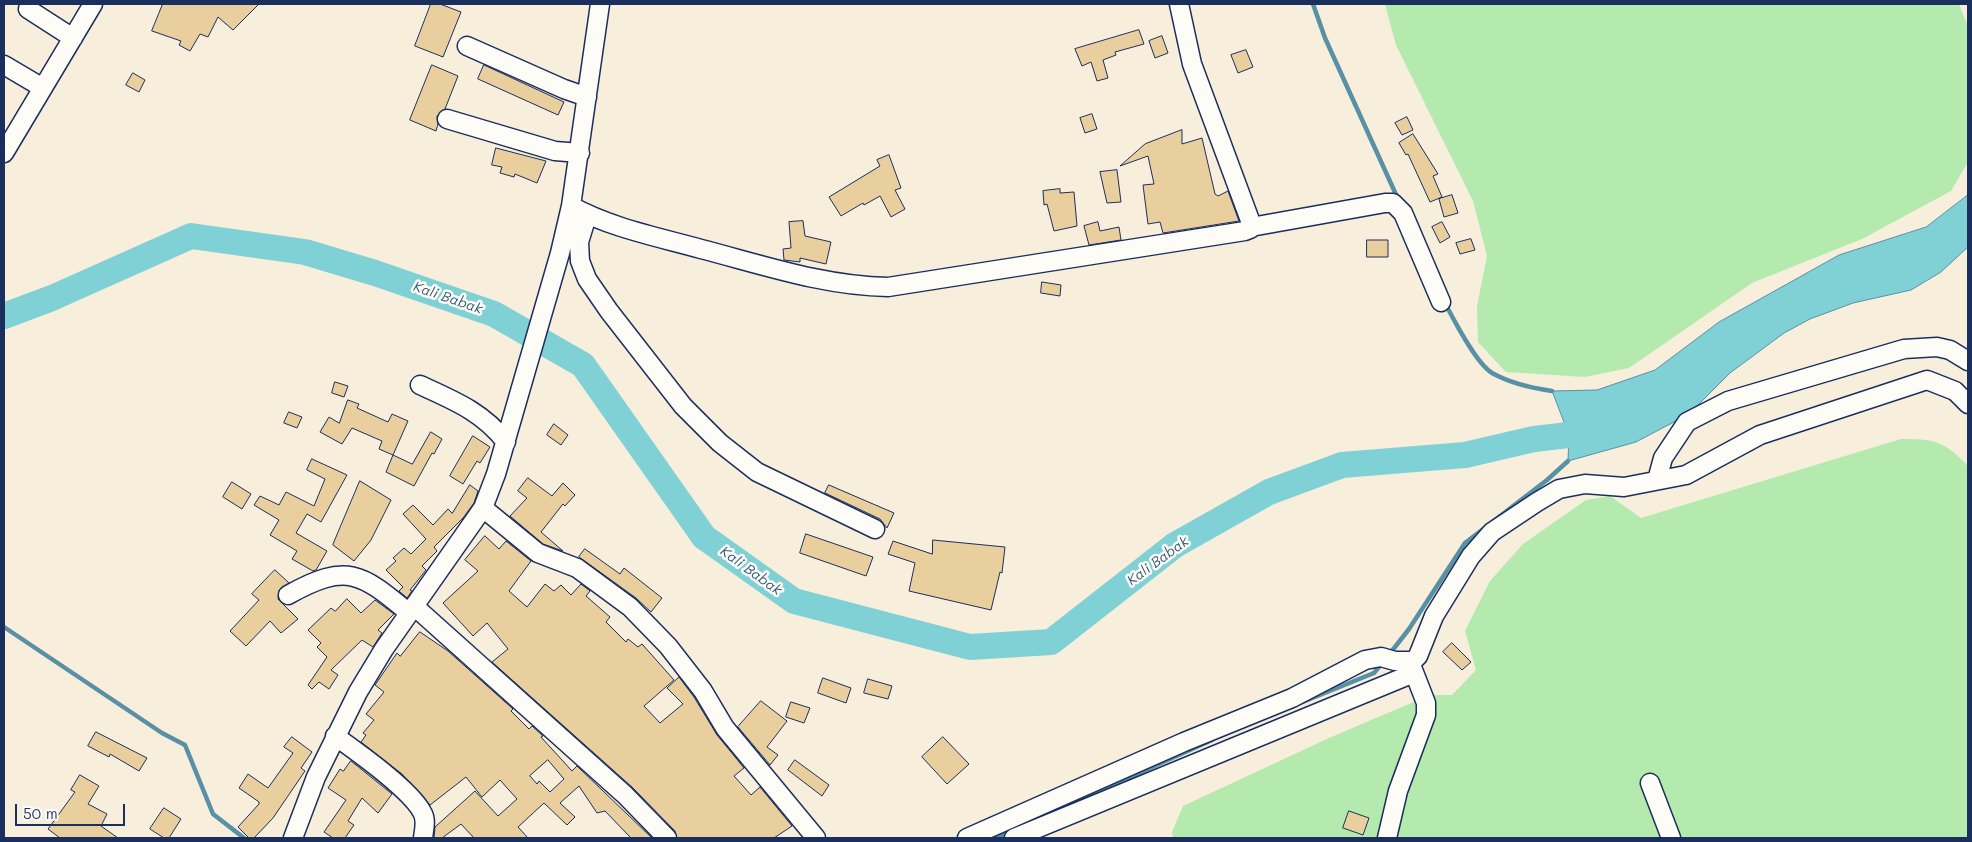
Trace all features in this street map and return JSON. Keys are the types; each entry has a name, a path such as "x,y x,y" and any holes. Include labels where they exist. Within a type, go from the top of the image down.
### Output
{"street":[{"path":"4,154 8,135 43,88 93,4"},
{"path":"293,838 305,804 335,736 379,658 483,508 506,442 560,253 571,206 600,4"},
{"path":"1179,4 1192,64 1251,227"},
{"path":"28,9 73,38"},
{"path":"467,46 564,89 587,97"},
{"path":"4,65 43,88"},
{"path":"447,119 555,151 580,153"},
{"path":"571,206 587,216 792,273 831,282 888,287 1144,245 1245,231 1251,227 1393,203 1402,213 1441,302"},
{"path":"587,216 580,242 580,261 587,279 614,318 683,406 720,442 757,472 838,513 875,529"},
{"path":"1657,480 1663,458 1687,422 1728,401 1904,349 1937,347 1950,350 1968,361"},
{"path":"967,838 1068,804 1418,656 1434,616 1471,556 1492,532 1548,495 1568,486 1584,484 1614,488 1686,475 1760,436 1927,380 1955,391 1968,404"},
{"path":"420,385 481,415 506,442"},
{"path":"483,508 538,553 577,568 630,608 668,646 702,690 724,728 816,838"},
{"path":"288,596 309,584 330,577 357,576 369,581 412,609 618,788 666,838"},
{"path":"1014,838 1068,804 1292,698 1365,660 1400,663"},
{"path":"1387,838 1398,791 1426,715 1426,703 1400,663"},
{"path":"335,736 409,796 422,812 425,821 423,838"},
{"path":"1650,783 1671,838"}],"green space":[{"path":"1385,4 1959,4 1968,27 1968,162 1951,191 1862,239 1752,283 1629,368 1585,377 1506,372 1478,342 1477,306 1487,256 1473,201 1396,45"},
{"path":"1901,439 1939,443 1952,451 1968,466 1968,838 1173,838 1172,832 1183,806 1329,738 1430,695 1452,695 1476,670 1465,631 1490,581 1523,544 1586,500 1610,496 1641,518"}],"water":[{"path":"1968,195 1968,247 1941,272 1911,290 1853,303 1810,319 1784,333 1730,373 1689,414 1636,442 1568,461 1569,435 1552,391 1597,390 1655,370 1719,322 1839,255 1926,227"}],"building":[{"path":"163,4 259,4 233,30 218,17 208,37 200,34 190,51 179,45 181,41 152,31"},
{"path":"431,4 440,4 461,12 443,57 415,46"},
{"path":"1139,30 1144,44 1115,52 1116,55 1103,60 1108,78 1097,81 1091,62 1082,66 1075,49"},
{"path":"1162,36 1168,53 1155,58 1149,41"},
{"path":"1246,50 1253,67 1238,73 1231,55"},
{"path":"432,65 458,76 445,109 437,116 438,124 436,131 410,120"},
{"path":"484,65 564,102 558,115 478,79"},
{"path":"133,73 145,80 139,92 126,85"},
{"path":"1092,114 1097,129 1085,133 1080,118"},
{"path":"1407,117 1413,130 1402,135 1395,123"},
{"path":"1182,130 1182,144 1202,138 1215,194 1218,196 1228,191 1239,221 1163,233 1160,222 1148,224 1143,185 1154,184 1148,156 1120,166 1145,144"},
{"path":"1413,134 1438,174 1433,176 1442,197 1430,202 1408,154 1406,155 1399,143"},
{"path":"496,148 546,161 537,183 515,174 514,177 500,173 502,167 492,165"},
{"path":"889,155 901,188 895,190 905,209 891,217 880,196 864,205 863,203 841,216 829,197 880,166 877,160"},
{"path":"1117,170 1121,202 1107,203 1100,172"},
{"path":"1060,189 1060,193 1074,192 1077,226 1054,231 1047,204 1044,205 1043,191"},
{"path":"1452,195 1458,213 1444,217 1439,199"},
{"path":"803,221 805,236 831,242 826,264 800,258 800,262 784,260 783,249 791,248 789,222"},
{"path":"1098,222 1100,231 1119,227 1121,240 1089,245 1084,226"},
{"path":"1442,222 1450,237 1440,243 1432,227"},
{"path":"1471,239 1475,250 1460,254 1456,243"},
{"path":"1367,240 1388,240 1388,257 1367,257"},
{"path":"1042,282 1061,285 1060,296 1041,293"},
{"path":"335,382 348,386 344,397 332,393"},
{"path":"348,400 359,404 357,408 388,422 392,414 408,421 393,455 379,449 382,441 352,428 342,444 320,432 329,417 339,423"},
{"path":"289,412 302,417 297,428 284,423"},
{"path":"554,424 568,435 561,445 547,435"},
{"path":"431,432 442,439 414,486 386,472 393,455 412,464"},
{"path":"473,436 490,447 480,463 477,461 463,484 450,476"},
{"path":"312,459 347,475 321,522 307,514 296,533 327,551 316,570 313,571 292,559 297,551 270,535 279,520 254,505 260,496 279,505 286,492 314,506 325,479 307,470"},
{"path":"528,478 552,496 563,483 575,495 565,506 563,504 541,532 563,551 543,544 510,516 527,498 518,491"},
{"path":"360,481 391,500 371,540 354,561 333,545"},
{"path":"232,482 251,494 242,509 223,497"},
{"path":"470,485 478,491 474,503 463,518 434,547 437,551 422,566 426,570 410,590 412,591 407,598 399,591 403,587 386,570 396,561 393,558 404,548 411,554 426,539 403,514 413,505 433,525 448,509 452,513"},
{"path":"829,485 894,513 887,528 880,519 825,493"},
{"path":"806,534 873,557 866,576 800,553"},
{"path":"485,536 499,549 506,541 531,561 509,591 527,607 545,584 554,591 561,585 571,595 581,584 590,591 586,596 610,617 606,622 626,642 628,639 638,647 642,644 674,680 644,706 660,723 683,704 667,688 679,677 694,697 717,735 744,768 734,776 751,795 760,787 792,826 774,838 677,838 675,831 632,787 492,662 508,649 487,623 473,636 443,603 478,571 465,560"},
{"path":"933,540 1005,547 1002,573 1000,572 991,610 909,591 915,563 888,554 893,541 932,554"},
{"path":"585,549 620,574 624,568 662,598 651,612 636,598 579,557"},
{"path":"275,570 289,583 279,590 278,599 298,619 281,633 270,621 246,646 230,631 259,600 252,594"},
{"path":"347,599 361,613 375,600 394,614 378,630 382,633 373,647 362,640 331,670 338,675 329,689 319,682 312,689 308,685 327,657 317,647 321,643 308,630 331,608 335,611"},
{"path":"420,632 448,651 513,709 511,711 529,729 532,726 543,736 541,737 572,771 577,766 652,838 631,838 605,811 597,813 579,786 560,803 575,817 567,825 544,803 518,827 528,838 474,838 461,824 442,838 434,838 435,827 475,791 498,816 517,799 500,780 482,797 466,777 430,805 402,774 361,742 366,735 363,733 374,720 366,714 384,692 375,685 397,653 400,656","holes":["548,760 564,779 550,792 539,781 537,784 530,776"]},
{"path":"1452,643 1471,662 1462,670 1443,652"},
{"path":"823,678 851,688 846,703 818,693"},
{"path":"868,679 892,686 888,699 864,693"},
{"path":"761,701 787,721 767,747 778,755 770,765 738,727"},
{"path":"791,702 810,708 804,723 786,717"},
{"path":"96,732 147,758 139,771 110,754 109,757 88,746"},
{"path":"292,737 312,752 301,768 305,771 273,818 254,838 249,838 238,827 259,802 239,788 248,774 268,788 293,753 284,747"},
{"path":"943,737 969,764 947,784 922,757"},
{"path":"795,760 829,785 822,796 788,770"},
{"path":"351,761 392,794 378,813 362,798 348,821 354,825 345,838 333,838 324,832 346,800 328,788 340,769 343,771"},
{"path":"80,775 99,786 88,804 107,814 101,826 118,838 60,838 48,829 75,792 71,790"},
{"path":"164,808 181,819 169,838 164,838 150,829"},
{"path":"1349,811 1369,818 1363,835 1343,828"}],"waterway":[{"path":"1313,4 1325,38 1398,199"},
{"name":"Kali Babak","path":"4,316 52,298 191,236 305,252 375,273 494,314 583,365 704,537 794,601 970,647 1051,642 1175,545 1269,492 1342,465 1465,455 1534,439 1569,435"},
{"path":"1446,305 1479,361 1492,373 1521,385 1552,391"},
{"path":"1388,656 1409,629 1465,543 1547,480 1568,461"},
{"path":"4,627 162,733 185,745 213,814 244,838"},
{"path":"1300,703 1374,673 1383,662"},
{"path":"1030,822 1212,740"},
{"path":"995,838 1012,831"}]}
